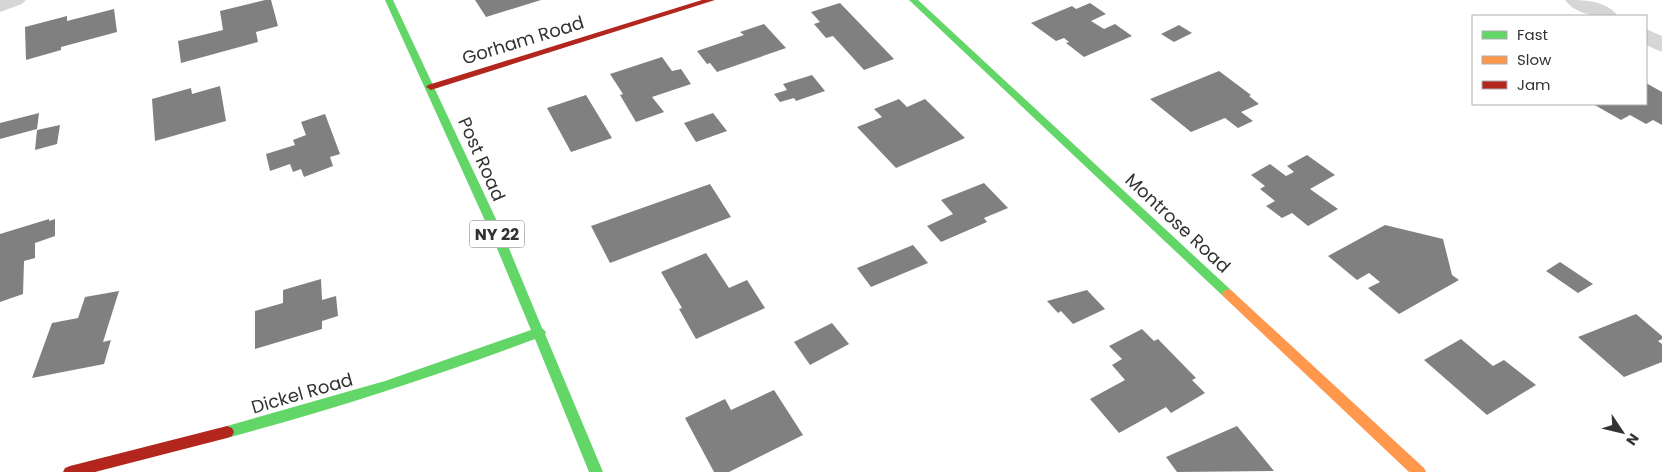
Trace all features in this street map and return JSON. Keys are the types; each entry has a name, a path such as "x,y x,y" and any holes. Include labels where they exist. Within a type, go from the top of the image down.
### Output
{"street":[{"path":"0,6 15,0"},
{"name":"Post Road","path":"389,0 431,87 540,332 596,472"},
{"name":"Gorham Road","path":"431,87 711,0"},
{"name":"Montrose Road","path":"913,0 1419,472"},
{"path":"1576,0 1605,15"},
{"path":"1647,37 1662,45"},
{"name":"Dickel Road","path":"70,472 200,440 326,405 491,352 540,332"}],"building":[{"path":"271,0 278,26 256,32 258,42 181,63 178,41 223,30 220,11"},
{"path":"475,0 541,0 486,17"},
{"path":"840,3 894,59 864,70 833,36 826,38 814,24 820,22 811,12"},
{"path":"1090,3 1106,14 1091,21 1104,29 1115,24 1132,36 1084,57 1066,43 1069,42 1064,38 1056,41 1031,23 1072,6 1076,9"},
{"path":"114,9 117,32 61,47 61,50 26,60 25,27 67,16 67,21"},
{"path":"764,24 786,48 717,72 710,63 707,64 697,51 744,35 740,32"},
{"path":"1179,25 1192,33 1174,42 1161,34"},
{"path":"662,57 672,71 681,69 691,84 652,97 664,112 636,122 620,95 623,94 610,74"},
{"path":"1219,71 1251,95 1249,96 1259,104 1241,112 1253,121 1238,128 1225,118 1191,132 1150,99"},
{"path":"812,75 825,91 796,101 794,98 780,102 774,94 787,90 783,84"},
{"path":"1647,84 1662,92 1662,125 1653,120 1646,124 1630,115 1621,120 1595,105 1647,105"},
{"path":"220,86 226,121 155,141 152,99 191,88 192,94"},
{"path":"586,95 612,138 571,152 547,108"},
{"path":"899,99 907,107 925,99 965,138 896,168 857,127 882,117 874,109"},
{"path":"39,113 37,129 0,139 0,123"},
{"path":"713,113 727,131 696,142 684,123"},
{"path":"325,114 340,154 330,157 333,166 304,177 301,169 293,172 290,164 270,171 266,154 295,145 293,140 306,135 301,122"},
{"path":"60,125 57,144 35,150 37,130"},
{"path":"1307,155 1335,175 1310,189 1338,209 1308,226 1292,213 1282,218 1266,206 1275,201 1260,189 1265,186 1251,175 1270,164 1286,176 1294,172 1287,166"},
{"path":"984,183 1008,208 984,218 987,222 941,242 927,226 953,214 941,200"},
{"path":"710,184 731,217 610,263 591,226"},
{"path":"49,219 49,221 55,219 55,236 35,243 35,258 24,261 23,294 0,302 0,234"},
{"path":"1385,225 1443,239 1452,275 1459,280 1399,314 1368,288 1380,282 1369,273 1357,280 1328,256"},
{"path":"913,245 928,263 871,287 857,268"},
{"path":"706,253 729,288 747,280 765,308 696,339 679,309 682,308 661,272"},
{"path":"1560,262 1593,284 1578,293 1546,271"},
{"path":"321,279 322,300 336,296 338,316 322,321 322,329 255,349 255,311 283,303 283,290"},
{"path":"1087,290 1105,309 1073,324 1061,311 1058,313 1047,301"},
{"path":"119,291 103,342 111,340 104,364 32,378 52,323 78,318 85,297"},
{"path":"1636,314 1662,336 1662,339 1658,341 1662,344 1662,362 1624,377 1578,337"},
{"path":"832,323 849,344 810,365 794,342"},
{"path":"1142,329 1154,341 1158,339 1196,378 1192,380 1205,393 1171,413 1166,407 1119,433 1090,399 1125,380 1112,365 1122,359 1109,346"},
{"path":"1461,339 1493,366 1504,360 1536,385 1487,415 1424,360"},
{"path":"774,390 803,435 729,472 714,472 685,418 725,399 731,410"},
{"path":"1237,426 1274,471 1177,472 1166,457"}],"traffic: fast":[{"path":"389,0 497,234 596,472"},
{"path":"913,0 1228,294"},
{"path":"227,432 385,386 540,332"}],"traffic: slow":[{"path":"1228,294 1419,472"}],"traffic: jam":[{"path":"431,87 711,0"},
{"path":"70,472 227,432"}]}
